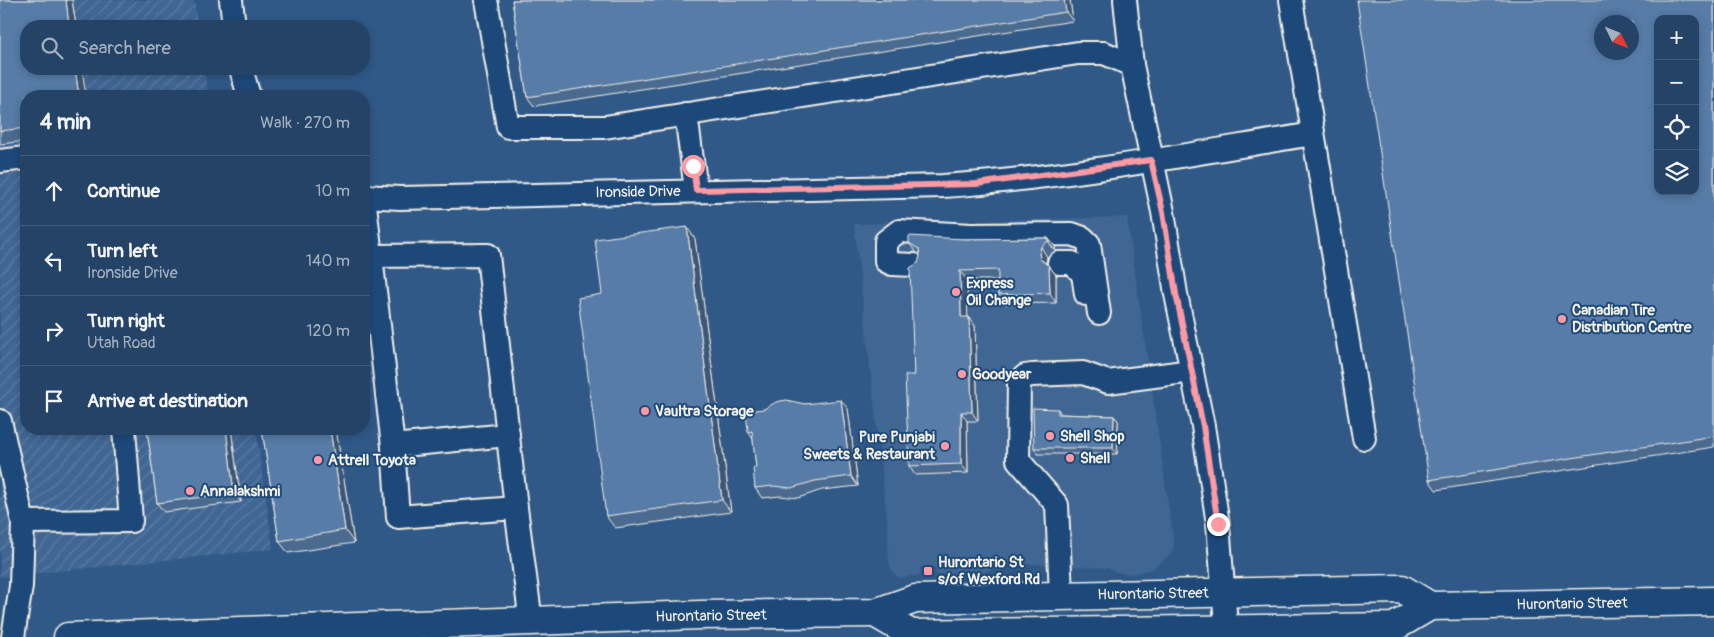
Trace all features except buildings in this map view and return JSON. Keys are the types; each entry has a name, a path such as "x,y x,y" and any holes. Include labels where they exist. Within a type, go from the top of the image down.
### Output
{"main road":[{"name":"Hurontario Street","path":"68,637 700,615 875,613 915,598 1402,588 1430,606"},
{"name":"Hurontario Street","path":"875,613 910,634 1020,636 1226,633 1394,627 1430,606 1714,602"}],"street":[{"path":"231,0 233,20"},
{"path":"486,0 508,127 605,127 1078,53 1104,52 1132,65"},
{"path":"1125,0 1132,65 1163,212 1218,524 1226,633"},
{"path":"1291,0 1364,438"},
{"path":"243,75 247,90"},
{"path":"686,114 696,190"},
{"name":"Ironside Drive","path":"370,196 400,198 951,185 1151,160 1313,134"},
{"path":"0,161 20,159"},
{"path":"914,265 892,264 886,260 886,241 899,231 970,235 1072,234 1083,238 1089,244 1094,313 1083,274 1072,263 1059,263"},
{"path":"516,508 398,517 393,446 370,256 488,255 516,508 531,622"},
{"path":"1061,595 1057,505 1018,460 1019,383 1025,376 1032,374 1083,373 1108,382 1192,371"},
{"path":"0,421 6,457 22,522 21,586 13,637"},
{"path":"22,522 131,521 124,435"},
{"path":"393,446 508,435"}],"shaded area":[{"path":"0,0 194,0 197,20 20,20 20,75 205,75 207,90 20,90 20,435 257,435 273,549 0,577"},
{"path":"1127,217 1174,544 1172,553 1152,569 1132,574 1115,572 1108,568 1012,563 982,573 936,575 935,567 920,567 920,575 899,578 893,573 889,563 887,519 854,224"}],"place":[{"name":"Express Oil Change","path":"956,292"},
{"name":"Canadian Tire Distribution Centre","path":"1562,319"},
{"name":"Goodyear","path":"962,374"},
{"name":"Vaultra Storage","path":"645,411"},
{"name":"Shell Shop","path":"1050,436"},
{"name":"Pure Punjabi Sweets & Restaurant","path":"945,446"},
{"name":"Shell","path":"1070,458"},
{"name":"Attrell Toyota","path":"318,460"},
{"name":"Annalakshmi","path":"190,491"},
{"name":"Hurontario St s/of Wexford Rd","path":"928,571"}],"route":[{"path":"693,166 696,190 976,184 1151,160 1163,212 1176,294 1203,426 1218,524"}]}
